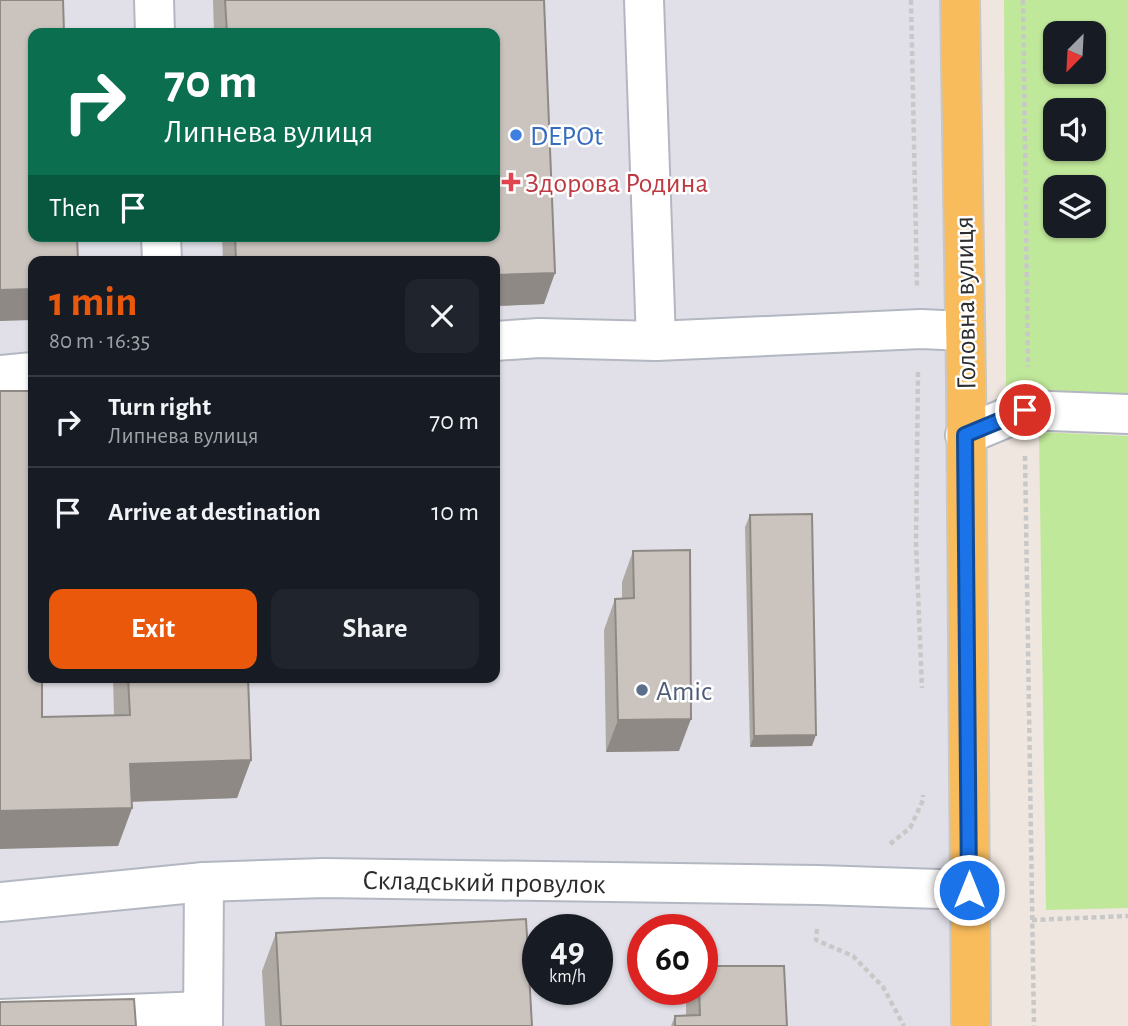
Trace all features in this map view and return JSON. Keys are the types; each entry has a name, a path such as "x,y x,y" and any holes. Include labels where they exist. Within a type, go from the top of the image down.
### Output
{"main road":[{"name":"Головна вулиця","path":"960,0 971,1026"}],"street":[{"path":"154,0 155,28"},
{"path":"644,0 656,341"},
{"path":"500,341 539,338 656,341 921,329 964,331"},
{"path":"0,375 28,372"},
{"path":"965,435 1025,410 1128,414"},
{"name":"Складський провулок","path":"0,902 204,881 324,878 819,885 969,890"},
{"path":"0,1019 203,1019 204,881"}],"path":[{"path":"911,0 916,254 921,329 917,381 916,544 922,699"},
{"path":"1023,0 1028,377 1025,410 1034,1026"},
{"path":"886,848 910,828 923,800 923,788"},
{"path":"819,885 816,940 853,956 883,987 904,1026"},
{"path":"1032,920 1128,916"}],"shaded area":[{"path":"0,0 945,0 960,1026 0,1026"}],"green space":[{"path":"1004,0 1128,0 1128,398 1006,390"},
{"path":"1039,432 1128,436 1128,908 1046,910"}],"building":[{"path":"0,0 63,0 64,28 28,28 28,242 77,242 78,256 28,256 28,289 0,290"},
{"name":"DEPOt","path":"225,0 544,0 555,273 500,275 500,256 236,256 235,242 500,242 500,28 227,28"},
{"path":"0,391 28,391 28,683 42,683 42,717 130,715 128,683 248,683 251,760 130,764 132,808 0,811"},
{"path":"812,514 816,735 754,736 750,515"},
{"name":"Amic","path":"690,550 691,719 618,720 615,599 634,598 633,551"},
{"path":"522,919 522,1005 531,1005 532,1026 281,1026 276,933"},
{"path":"718,966 784,966 787,1026 675,1026 675,1016 700,1015 700,1005 718,1005"},
{"path":"134,999 136,1026 0,1026 0,1002"}],"place":[{"name":"DEPOt","path":"516,135"},
{"name":"Здорова Родина","path":"511,182"},
{"name":"Amic","path":"642,690"}],"route":[{"path":"969,890 965,435 1025,410"}]}
